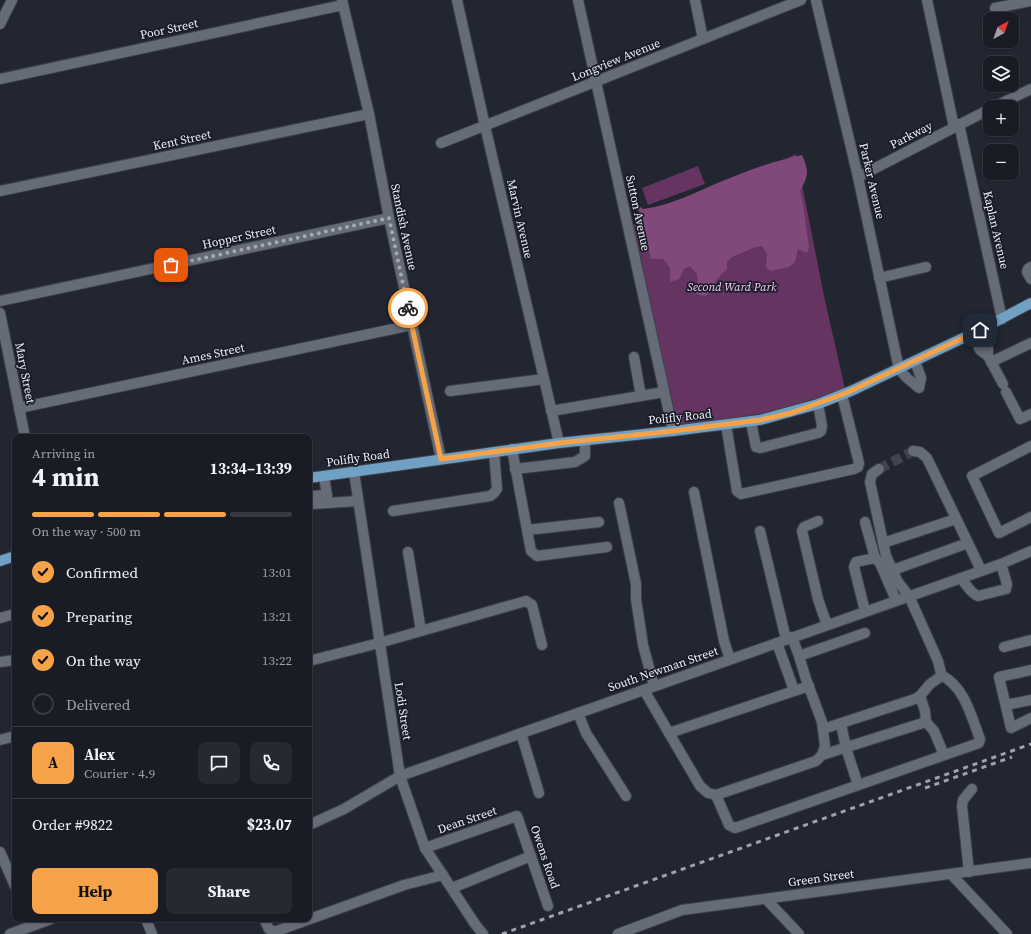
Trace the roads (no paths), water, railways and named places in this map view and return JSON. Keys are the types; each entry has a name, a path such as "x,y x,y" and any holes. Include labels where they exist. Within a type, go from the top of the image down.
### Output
{"main road":[{"name":"Polifly Road","path":"312,478 559,443 751,422 791,413 842,395 977,332 1031,304"},
{"path":"0,561 12,557"}],"street":[{"path":"0,24 12,0"},
{"name":"Marvin Avenue","path":"457,0 559,443"},
{"name":"Sutton Avenue","path":"578,0 673,431"},
{"path":"695,0 703,39"},
{"name":"Longview Avenue","path":"441,143 801,0"},
{"name":"Parker Avenue","path":"816,0 858,177 899,369"},
{"name":"Kaplan Avenue","path":"928,0 1002,319"},
{"path":"996,8 1031,1"},
{"name":"Poor Street","path":"0,79 343,2"},
{"name":"Standish Avenue","path":"343,2 369,114 389,218 441,459"},
{"path":"1008,100 1031,89"},
{"name":"Parkway","path":"858,177 983,112"},
{"name":"Kent Street","path":"0,191 369,114"},
{"name":"Hopper Street","path":"0,301 389,218"},
{"path":"879,278 926,267"},
{"path":"1031,267 1027,272 1031,280"},
{"name":"Mary Street","path":"0,313 24,434"},
{"name":"Ames Street","path":"19,408 412,325"},
{"path":"977,332 988,348 990,359 1020,419 1031,414"},
{"path":"990,359 1031,343"},
{"path":"634,357 640,396"},
{"path":"899,369 919,388 921,378 915,361"},
{"path":"450,391 544,379"},
{"path":"551,411 664,392"},
{"path":"726,425 737,491 741,494 854,469 858,467 859,463 842,395"},
{"path":"751,422 756,447 760,448 818,433 821,431 822,426 818,404"},
{"path":"515,469 575,462 585,456 585,440"},
{"path":"1031,446 972,476 999,533 1031,517"},
{"path":"512,449 531,551 537,556 607,547"},
{"path":"913,451 920,452 927,458 981,570"},
{"path":"393,511 490,496 497,489 494,452"},
{"path":"716,795 729,825 735,828 979,743 980,739 960,691 951,681 941,675 938,661 909,596 898,582 886,556 870,482 872,474 879,469"},
{"name":"Lodi Street","path":"354,472 400,776 425,848 483,934"},
{"path":"324,476 327,499"},
{"path":"694,492 724,641 730,659"},
{"path":"312,500 327,499 358,501"},
{"path":"620,502 636,584 636,599 643,645 654,686"},
{"path":"883,542 956,520"},
{"path":"818,521 804,527 802,531 818,599 827,625"},
{"path":"527,530 599,522"},
{"path":"864,522 875,558 880,563 896,600"},
{"path":"760,531 785,640 794,690"},
{"path":"893,570 968,543"},
{"name":"South Newman Street","path":"312,824 344,809 400,776 1001,564 1031,551"},
{"path":"408,552 421,631"},
{"path":"865,612 854,567 856,562 875,558"},
{"path":"961,578 974,595 978,596 1002,590 1006,588 1007,584 1001,564"},
{"path":"312,660 526,602 532,605 542,645"},
{"path":"0,618 12,615"},
{"path":"799,656 865,634"},
{"path":"644,690 700,786 708,793 716,795 816,761 822,755 825,746 822,722 808,686 799,656 785,640"},
{"path":"1004,647 1031,640"},
{"path":"0,662 12,660"},
{"path":"1031,670 999,677 1011,728 1031,718"},
{"path":"823,729 902,704 920,696 930,684 940,678 941,675"},
{"path":"669,733 808,686"},
{"path":"920,696 926,715 926,722 934,731 944,756"},
{"path":"1006,705 1031,700"},
{"path":"578,713 586,733 626,796"},
{"path":"822,755 926,722"},
{"path":"841,724 846,748 858,785"},
{"path":"521,733 540,793"},
{"path":"0,740 12,737"},
{"path":"969,872 962,806 963,800 972,789"},
{"name":"Dean Street","path":"425,848 517,816"},
{"name":"Owens Road","path":"517,816 548,906"},
{"path":"0,852 12,879"},
{"path":"452,888 531,856"},
{"name":"Green Street","path":"621,933 682,910 1031,863"},
{"path":"951,874 1007,934"},
{"path":"312,918 404,885 443,875"},
{"path":"766,899 799,934"},
{"path":"10,934 34,922"},
{"path":"147,922 152,934"},
{"path":"266,922 269,929 274,932 302,922"}],"tunnel":[{"path":"879,469 913,451"}],"railway":[{"path":"502,934 1031,744"},
{"path":"925,788 1012,757"}],"park label":[{"name":"Second Ward Park","path":"732,287"}]}
